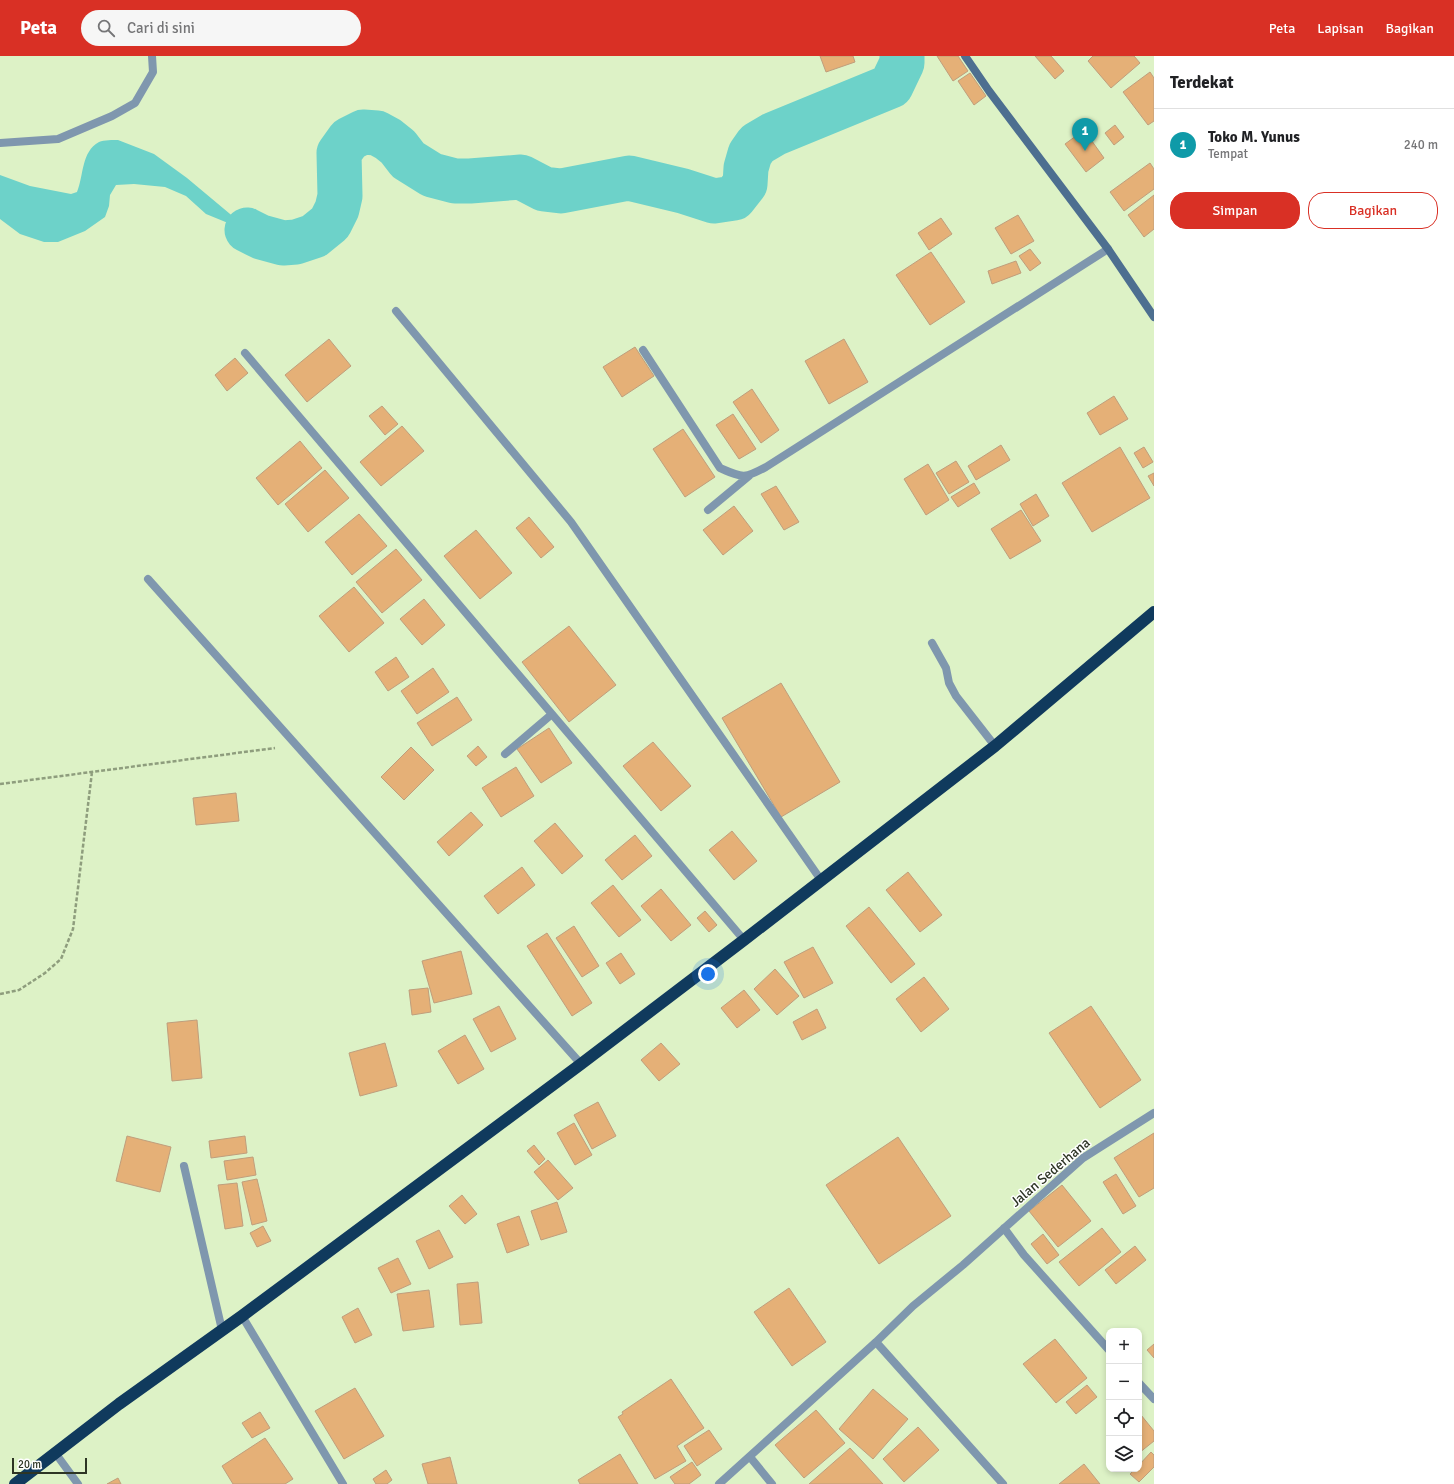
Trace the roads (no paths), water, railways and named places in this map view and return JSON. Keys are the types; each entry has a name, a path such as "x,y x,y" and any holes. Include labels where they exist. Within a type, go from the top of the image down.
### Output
{"highway":[{"path":"15,1484 56,1454 119,1404 242,1316 581,1064 744,940 995,746 1154,612"}],"main road":[{"path":"965,56 989,91 1108,249 1154,317"}],"street":[{"path":"0,144 58,139 112,116 135,103 153,72 152,56"},
{"path":"708,510 749,476 766,467 1108,249"},
{"path":"396,311 571,522 821,880"},
{"path":"643,350 720,468 736,475 749,476"},
{"path":"244,352 744,940"},
{"path":"148,579 581,1064"},
{"path":"932,643 946,668 949,683 956,696 995,746"},
{"path":"505,754 552,714"},
{"name":"Jalan Sederhana","path":"719,1484 914,1306 963,1265 1085,1156 1154,1113"},
{"path":"184,1166 222,1330"},
{"path":"1004,1228 1024,1255 1106,1347"},
{"path":"242,1316 343,1484"},
{"path":"876,1342 1003,1484"},
{"path":"1142,1386 1154,1399"},
{"path":"56,1454 78,1484"},
{"path":"750,1457 772,1484"}],"water":[{"path":"118,140 154,154 187,178 248,229 206,214 186,196 165,187 134,184 116,185 110,195 109,206 105,217 85,231 58,242 44,242 20,234 0,219 0,175 30,186 71,194 77,192 86,158 93,146 101,141"}],"waterway":[{"path":"247,230 261,237 283,243 296,242 314,236 330,223 337,209 340,196 339,153 349,139 363,132 377,133 398,147 408,160 432,175 455,181 521,177 544,189 561,191 629,178 683,191 714,201 734,198 745,184 746,168 750,154 757,144 774,134 891,86 902,63 902,56"}],"place":[{"name":"Toko M. Yunus","path":"1085,151"}]}
